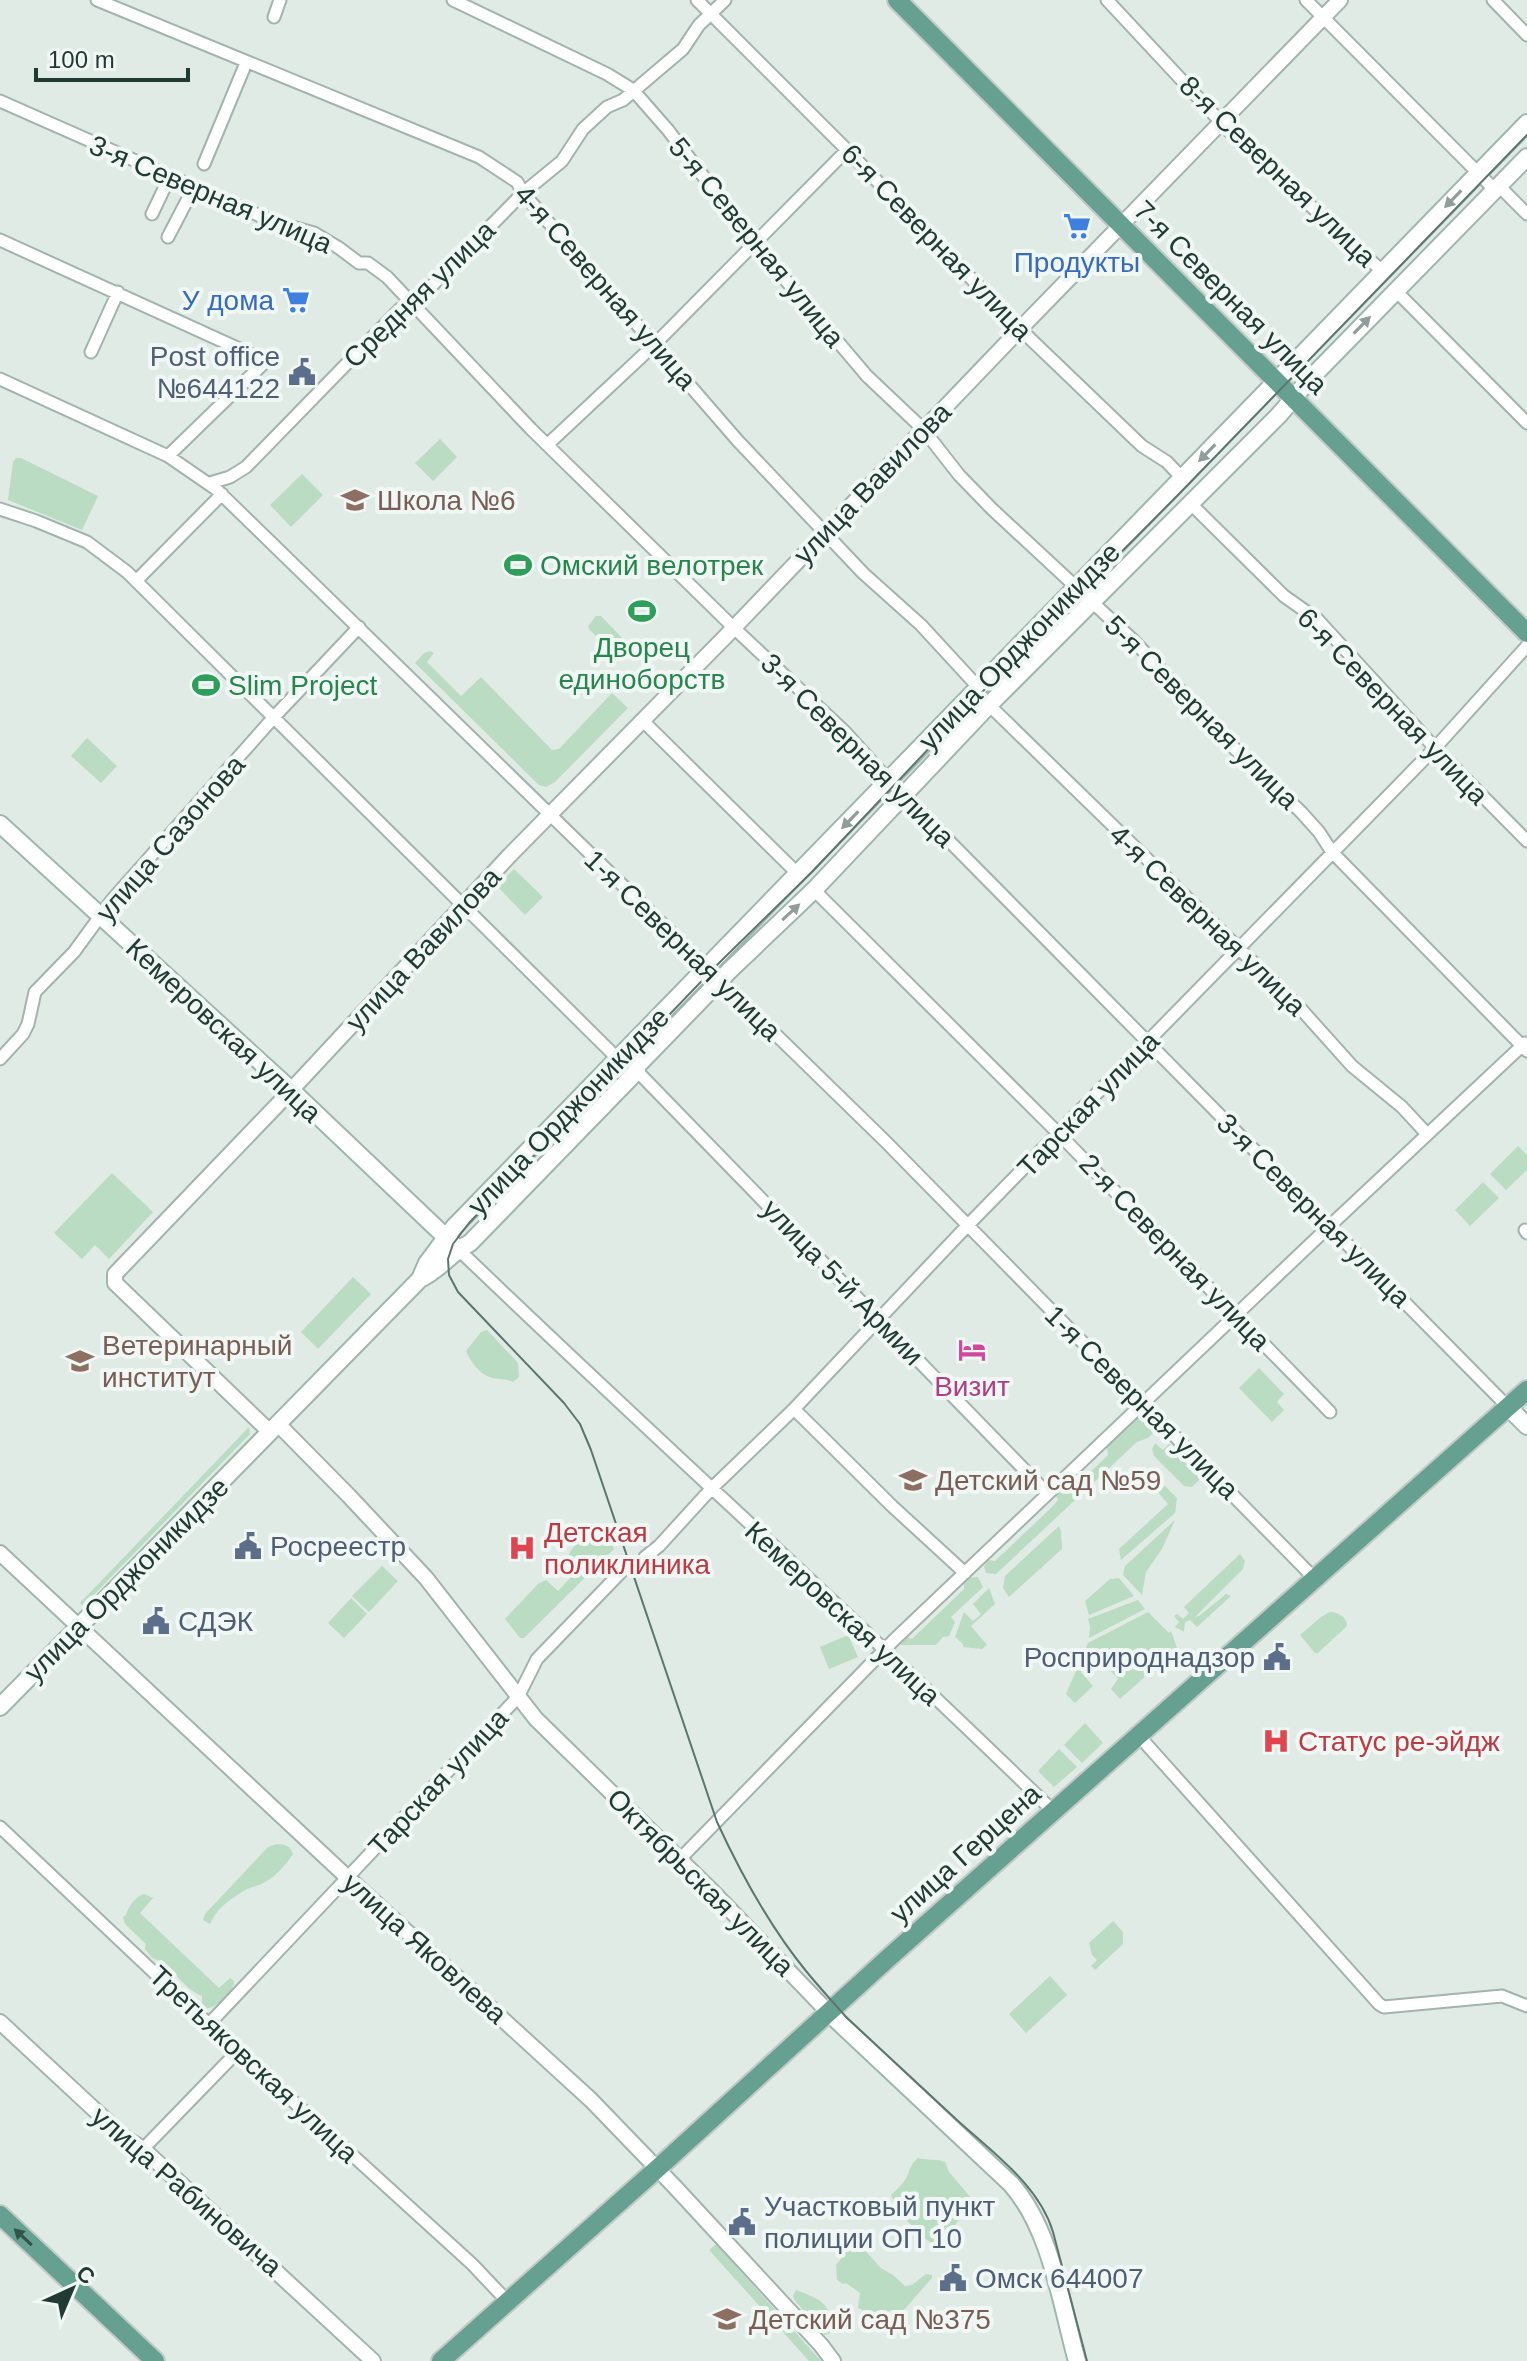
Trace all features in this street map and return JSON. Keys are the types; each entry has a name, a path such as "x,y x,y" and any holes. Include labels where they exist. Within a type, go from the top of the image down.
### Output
{"main road":[{"name":"7-я Северная улица","path":"897,0 1527,633"},
{"name":"улица Орджоникидзе","path":"0,1707 420,1279 436,1271 452,1243 618,1059 1527,123"},
{"name":"улица Орджоникидзе","path":"452,1243 470,1243 637,1071 637,1066 814,890 989,705 1191,504 1527,157"},
{"name":"Кемеровская улица","path":"0,824 291,1090 452,1243"},
{"name":"улица Герцена","path":"441,2361 1527,1390"},
{"name":"3-я Северная улица","path":"1508,1407 1527,1426"},
{"name":"Октябрьская улица","path":"829,2013 1011,2184 1029,2206 1044,2239 1077,2361"},
{"path":"0,2215 155,2361"}],"street":[{"name":"4-я Северная улица","path":"97,0 479,157 517,182 523,193 738,441 863,573 921,625 979,688"},
{"path":"274,17 280,0"},
{"name":"5-я Северная улица","path":"453,0 607,74 633,90 856,365 923,429 959,475 992,509 1133,640 1236,750 1301,812 1332,852 1525,1046"},
{"name":"6-я Северная улица","path":"697,0 1020,329 1142,446 1167,462 1182,478"},
{"name":"Средняя улица","path":"210,483 230,477 246,467 400,309 413,305 523,193 562,161 583,129 683,49 699,25 725,0"},
{"name":"8-я Северная улица","path":"1107,0 1231,133 1382,271"},
{"path":"1306,0 1478,173 1527,214"},
{"name":"улица Вавилова","path":"115,1283 115,1274 464,905 1340,0"},
{"path":"1493,0 1527,35"},
{"path":"204,164 246,63"},
{"name":"3-я Северная улица","path":"0,101 274,222 314,233 359,263 368,263 387,277 547,445 845,732 1508,1407"},
{"path":"547,445 654,345 847,150"},
{"path":"152,214 170,176"},
{"path":"168,237 194,187"},
{"path":"0,240 266,361 168,456"},
{"name":"8-я Северная улица","path":"1396,291 1527,423"},
{"path":"91,352 118,292"},
{"name":"1-я Северная улица","path":"0,379 168,456 210,483 885,1141 1315,1579"},
{"path":"136,581 222,494"},
{"name":"6-я Северная улица","path":"1191,504 1284,596 1318,620 1435,748 1527,841"},
{"path":"0,509 87,542 136,581 618,1059"},
{"name":"улица Сазонова","path":"0,1059 23,1034 35,992 74,952 101,916 274,717 359,627"},
{"name":"Тарская улица","path":"645,1557 794,1409 967,1226 1435,748 1527,646"},
{"name":"4-я Северная улица","path":"989,705 1238,951 1300,1008 1352,1066 1402,1107 1427,1134"},
{"path":"643,721 798,874"},
{"name":"2-я Северная улица","path":"814,890 1237,1314 1330,1412"},
{"path":"680,1859 884,1650 1047,1493 1427,1134 1525,1046"},
{"name":"улица 5-й Армии","path":"637,1071 1047,1493"},
{"name":"Кемеровская улица","path":"452,1243 1054,1812"},
{"name":"Октябрьская улица","path":"115,1283 349,1496 426,1578 536,1719 680,1859 829,2013"},
{"path":"794,1409 965,1573"},
{"name":"улица Яковлева","path":"0,1553 581,2091 658,2168 833,2361"},
{"name":"Тарская улица","path":"209,2024 518,1697 537,1659 624,1569"},
{"path":"1139,1736 1379,2004 1384,2007 1502,1996 1527,2006"},
{"name":"Третьяковская улица","path":"0,1827 238,2051 392,2189 508,2302"},
{"name":"улица Рабиновича","path":"0,2022 373,2361"},
{"path":"143,2149 238,2051"}],"green space":[{"path":"440,439 457,457 433,481 415,463"},
{"path":"16,458 98,496 82,530 8,500"},
{"path":"302,474 323,495 291,527 270,505"},
{"path":"596,616 601,616 631,647 619,659 590,630 588,626"},
{"path":"430,651 434,653 427,662 461,696 481,677 552,750 559,749 612,693 628,708 555,782 546,787 539,785 415,663"},
{"path":"87,738 117,766 101,783 71,756"},
{"path":"514,869 543,897 525,915 497,886"},
{"path":"1518,1146 1527,1155 1527,1170 1506,1190 1490,1174"},
{"path":"112,1173 153,1212 109,1259 95,1245 82,1259 54,1233"},
{"path":"1483,1182 1499,1198 1470,1226 1455,1210"},
{"path":"353,1277 371,1294 318,1349 301,1332"},
{"path":"487,1330 518,1363 519,1377 513,1382 484,1374 467,1354 466,1351 481,1332"},
{"path":"1259,1368 1284,1394 1277,1402 1284,1410 1272,1422 1239,1388"},
{"path":"1139,1415 1155,1431 1137,1442 996,1574 986,1573 984,1567 988,1560 995,1561 1052,1507 1058,1500 1055,1494 1063,1485 1074,1488 1108,1455 1106,1442"},
{"path":"249,1427 250,1434 83,1606 80,1603"},
{"path":"1155,1443 1163,1450 1169,1444 1201,1478 1192,1487 1184,1486 1154,1456 1152,1449"},
{"path":"1165,1486 1177,1498 1175,1513 1121,1560 1119,1549 1168,1504 1157,1491"},
{"path":"1175,1520 1162,1549 1146,1572 1142,1595 1123,1575 1125,1566"},
{"path":"1059,1526 1062,1549 1009,1597 1003,1588 1005,1576"},
{"path":"588,1532 608,1535 614,1549 524,1638 520,1638 505,1619 538,1584 546,1580 558,1591 572,1576 567,1563 570,1552"},
{"path":"1240,1554 1245,1561 1243,1569 1195,1617 1226,1594 1231,1596 1197,1627 1190,1620 1185,1622 1184,1632 1175,1627 1179,1622 1174,1616 1177,1614 1183,1619 1189,1613 1184,1607"},
{"path":"382,1566 398,1581 369,1612 352,1596"},
{"path":"978,1577 983,1587 951,1617 955,1622 949,1636 943,1637 936,1645 902,1645 898,1642 904,1636 912,1639 964,1589 968,1578"},
{"path":"1119,1578 1134,1596 1089,1615 1085,1601 1110,1579"},
{"path":"989,1588 995,1604 971,1626 987,1645 982,1649 963,1647 955,1637 964,1612 973,1621 981,1614 973,1604"},
{"path":"351,1598 367,1614 344,1638 328,1623"},
{"path":"1138,1600 1145,1609 1089,1638 1088,1619"},
{"path":"1148,1612 1169,1633 1171,1631 1177,1648 1120,1699 1111,1689 1118,1679 1098,1657 1081,1672 1093,1686 1075,1703 1066,1694 1088,1643"},
{"path":"1330,1612 1342,1616 1347,1626 1315,1653 1300,1635"},
{"path":"848,1635 858,1657 829,1669 820,1647"},
{"path":"1085,1723 1103,1743 1082,1763 1064,1745"},
{"path":"1059,1749 1077,1767 1054,1787 1038,1771"},
{"path":"277,1844 287,1846 293,1854 280,1870 265,1882 231,1900 210,1924 203,1920 205,1914 268,1847"},
{"path":"144,1894 153,1898 140,1913 219,1988 230,1978 234,1981 228,1995 220,2002 206,2009 202,1996 188,1988 166,1965 152,1958 145,1949 146,1944 125,1924 123,1917 130,1905"},
{"path":"1113,1921 1123,1932 1123,1944 1095,1970 1091,1966 1097,1960 1089,1943"},
{"path":"1050,1976 1067,1995 1026,2033 1009,2014"},
{"path":"918,2158 945,2162 949,2172 972,2199 971,2213 953,2228 957,2239 952,2249 943,2248 925,2238 908,2221 891,2195"},
{"path":"844,2231 881,2268 905,2286 912,2285 926,2274 932,2275 932,2278 903,2311 891,2310 881,2317 858,2308 860,2293 837,2280 836,2265 841,2259 846,2238"},
{"path":"716,2244 821,2361 809,2361 709,2250"},
{"path":"796,2290 825,2306 837,2326 833,2332 825,2335 796,2302 793,2296"}],"tram line":[{"path":"1087,2361 1053,2232 1037,2199 999,2157 847,2018 793,1954 757,1900 717,1822 580,1424 564,1403 458,1292 449,1275 448,1259 453,1244 469,1223 1527,135"}],"place":[{"name":"Продукты","path":"1077,226"},
{"name":"У дома","path":"296,300"},
{"name":"Post office №644122","path":"302,372"},
{"name":"Школа №6","path":"355,500"},
{"name":"Омский велотрек","path":"518,565"},
{"name":"Дворец единоборств","path":"642,611"},
{"name":"Slim Project","path":"206,685"},
{"name":"Визит","path":"972,1350"},
{"name":"Ветеринарный институт","path":"80,1361"},
{"name":"Детский сад №59","path":"913,1480"},
{"name":"Росреестр","path":"248,1546"},
{"name":"Детская поликлиника","path":"522,1548"},
{"name":"СДЭК","path":"156,1621"},
{"name":"Росприроднадзор","path":"1277,1657"},
{"name":"Статус ре-эйдж","path":"1276,1741"},
{"name":"Участковый пункт полиции ОП 10","path":"742,2222"},
{"name":"Омск 644007","path":"953,2278"},
{"name":"Детский сад №375","path":"727,2319"}]}
